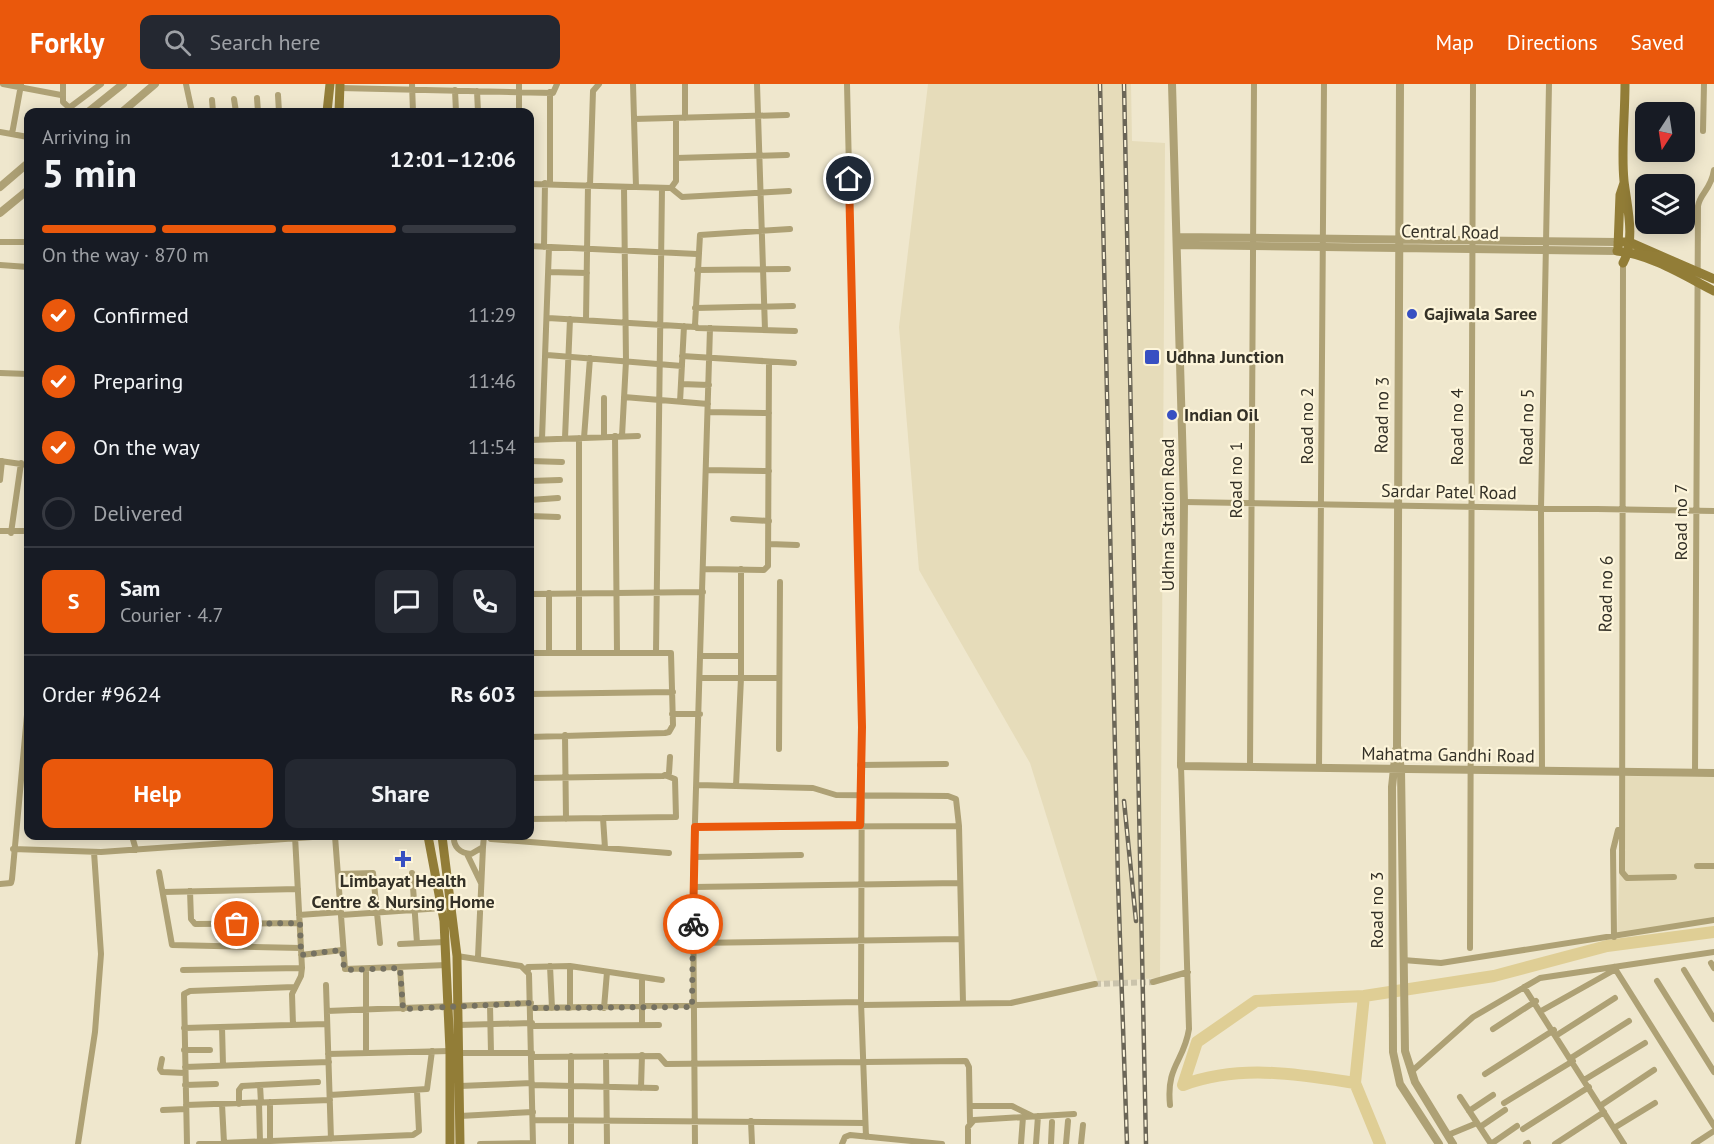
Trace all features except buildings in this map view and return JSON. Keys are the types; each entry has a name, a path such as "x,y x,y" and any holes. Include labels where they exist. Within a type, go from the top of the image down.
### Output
{"main road":[{"path":"327,108 330,84"},
{"name":"Road no 6","path":"1623,263 1629,247 1628,197 1624,181 1625,84"},
{"path":"339,108 340,86"},
{"name":"Road no 6","path":"1623,263 1618,247 1620,195 1624,181"},
{"name":"Central Road","path":"1618,247 1629,247 1698,271 1714,279"},
{"name":"Central Road","path":"1629,247 1714,291"},
{"path":"429,840 442,908 447,965 450,1144"},
{"path":"442,840 457,956 460,1144"}],"street":[{"path":"0,88 2,84 21,86 62,95"},
{"path":"63,84 63,102 70,108"},
{"path":"74,108 101,84"},
{"path":"93,108 123,84"},
{"path":"127,108 155,84"},
{"path":"186,84 191,108"},
{"path":"519,84 519,108"},
{"path":"340,86 430,87 455,90 469,87 477,91 555,92 556,84"},
{"path":"586,320 593,91 599,84"},
{"path":"633,84 636,187"},
{"path":"685,84 685,118"},
{"path":"757,84 765,330"},
{"path":"848,84 860,765 861,1004 865,1061 866,1137"},
{"name":"Udhna Station Road","path":"1172,84 1184,502 1181,766"},
{"name":"Road no 1","path":"1250,767 1254,84"},
{"name":"Road no 2","path":"1319,768 1322,504 1321,237 1324,84"},
{"name":"Road no 3","path":"1400,84 1396,506 1397,746 1401,769 1405,1051 1411,1072 1454,1144"},
{"name":"Road no 4","path":"1470,948 1473,84"},
{"name":"Road no 5","path":"1542,771 1541,508 1549,84"},
{"path":"1703,131 1704,84"},
{"path":"12,134 21,86"},
{"path":"412,87 413,108"},
{"path":"455,90 456,108"},
{"path":"477,91 478,108"},
{"path":"542,439 548,318 550,92"},
{"path":"278,96 279,108"},
{"path":"257,98 258,108"},
{"path":"234,99 235,108"},
{"path":"212,100 213,108"},
{"path":"634,119 787,115"},
{"path":"671,188 676,181 676,118"},
{"path":"0,132 24,136"},
{"path":"676,158 787,155"},
{"path":"0,187 24,166"},
{"name":"Road no 7","path":"1695,773 1698,202 1711,186 1714,170"},
{"path":"534,184 671,188 682,197 789,191"},
{"path":"616,652 619,436 626,361 624,187"},
{"path":"656,652 662,188"},
{"path":"0,213 24,193"},
{"path":"695,327 697,254 700,235 790,230"},
{"name":"Central Road","path":"1178,241 1253,241 1321,237 1399,244"},
{"path":"0,242 24,240"},
{"name":"Central Road","path":"1253,241 1321,246 1399,244 1618,247"},
{"path":"534,246 697,254"},
{"name":"Road no 6","path":"1623,263 1624,510 1620,772 1622,873 1624,876 1674,877"},
{"path":"0,265 24,267"},
{"path":"697,270 788,269"},
{"path":"549,272 587,273"},
{"path":"695,308 793,306"},
{"path":"548,318 662,326 795,331"},
{"path":"565,438 570,319"},
{"path":"680,402 684,326"},
{"path":"695,1144 692,1007 693,886 698,785 710,328"},
{"path":"547,355 682,366"},
{"path":"682,356 794,363"},
{"path":"579,652 581,438 590,358"},
{"path":"704,569 767,569 769,362"},
{"path":"0,373 24,375"},
{"path":"681,384 709,386"},
{"path":"624,398 708,404"},
{"path":"604,399 604,437"},
{"path":"708,412 769,413"},
{"path":"534,440 638,436"},
{"path":"0,480 1,461 24,463"},
{"path":"534,461 561,462"},
{"path":"11,532 21,462"},
{"path":"706,470 769,471"},
{"path":"534,481 560,480"},
{"path":"534,500 558,498"},
{"name":"Sardar Patel Road","path":"1184,502 1714,511"},
{"path":"534,516 558,517"},
{"path":"733,519 769,521"},
{"path":"0,531 24,531"},
{"path":"769,544 797,545"},
{"path":"736,786 741,678 741,569"},
{"path":"779,748 780,582"},
{"path":"534,594 703,592"},
{"path":"549,593 549,653"},
{"path":"534,653 666,652 672,656 673,725 669,732 534,737"},
{"path":"701,656 741,656"},
{"path":"701,678 779,678"},
{"path":"534,694 672,692"},
{"path":"672,714 700,714"},
{"path":"565,735 566,819"},
{"path":"0,884 10,883 12,879 24,743"},
{"name":"Road no 3","path":"1397,746 1392,769 1393,1052 1400,1084 1438,1144"},
{"path":"667,776 670,757"},
{"path":"860,765 946,764"},
{"path":"1170,1105 1170,1074 1184,1048 1189,1029 1181,766"},
{"name":"Mahatma Gandhi Road","path":"1181,766 1714,773"},
{"path":"534,778 667,776 675,779 676,817 534,819"},
{"path":"698,785 813,788 832,794 954,798 959,826 963,1003"},
{"path":"603,818 605,848"},
{"path":"1614,937 1613,850 1621,822"},
{"path":"695,827 959,826"},
{"path":"133,840 136,850"},
{"path":"13,849 94,852 258,840"},
{"path":"293,1025 292,994 301,976 302,968 295,840"},
{"path":"335,840 345,969 447,965"},
{"path":"454,840 459,850 467,854 478,852 485,840"},
{"path":"478,957 486,840"},
{"path":"499,840 669,854"},
{"path":"78,1144 95,1032 101,954 94,852"},
{"path":"467,854 482,884"},
{"path":"694,857 801,855"},
{"path":"1697,867 1714,866"},
{"path":"159,872 173,946 301,951 342,950"},
{"path":"339,874 374,873 380,944"},
{"path":"412,873 417,943"},
{"path":"693,886 959,883"},
{"path":"163,892 298,889"},
{"path":"190,891 191,919 195,924 300,923"},
{"path":"299,915 442,908"},
{"path":"1403,963 1441,963 1714,920"},
{"path":"692,942 861,942 961,939"},
{"path":"400,944 445,942"},
{"path":"1411,1072 1468,1021 1524,987 1554,975 1714,952"},
{"path":"457,956 478,957 521,966 528,970"},
{"path":"550,966 552,1008"},
{"path":"570,966 570,1008"},
{"path":"480,1144 533,1143 532,1024 528,967 570,966 662,980"},
{"path":"183,970 302,968"},
{"path":"400,968 403,1009"},
{"path":"1541,1011 1615,968"},
{"path":"1615,968 1714,1126"},
{"path":"366,969 366,1053"},
{"path":"1684,970 1714,1019"},
{"path":"604,1008 607,972"},
{"path":"1153,981 1188,972"},
{"path":"642,977 642,1025"},
{"path":"1658,981 1714,1072"},
{"path":"327,1011 490,1005 604,1008 1015,1002 1095,984"},
{"path":"326,985 334,1141"},
{"path":"187,1144 184,1050 186,992 294,987"},
{"path":"1524,987 1536,1001 1622,1143"},
{"path":"1485,1074 1615,998"},
{"path":"1493,1029 1536,1001"},
{"path":"490,1005 491,1053"},
{"path":"1448,1135 1478,1125 1629,1021"},
{"path":"184,1028 327,1024"},
{"path":"459,1025 659,1025"},
{"path":"222,1027 222,1065"},
{"path":"1584,1080 1645,1043"},
{"path":"184,1050 210,1050"},
{"path":"163,1110 425,1090 429,1087 432,1051"},
{"path":"328,1054 450,1051"},
{"path":"460,1053 661,1056 663,1063 666,1064 966,1061 969,1066 970,1106 968,1144"},
{"path":"641,1088 642,1055"},
{"path":"571,1056 571,1144"},
{"path":"606,1056 607,1144"},
{"path":"162,1059 162,1072 222,1065 329,1062"},
{"path":"1555,1144 1654,1070"},
{"path":"239,1104 240,1088 318,1082"},
{"path":"185,1085 216,1084"},
{"path":"460,1086 532,1084 656,1088"},
{"path":"260,1085 260,1142"},
{"path":"1460,1097 1491,1144 1589,1087"},
{"path":"199,1144 270,1141 378,1141 417,1134 419,1131 417,1091"},
{"path":"1470,1112 1493,1095"},
{"path":"270,1102 270,1141"},
{"path":"1614,1128 1655,1103"},
{"path":"222,1104 228,1143"},
{"path":"970,1106 1012,1106 1036,1116"},
{"path":"460,1116 532,1112"},
{"path":"970,1122 1074,1114"},
{"path":"1036,1116 1036,1144"},
{"path":"1021,1144 1023,1117"},
{"path":"532,1120 865,1124"},
{"path":"751,1121 752,1144"},
{"path":"1066,1144 1068,1121"},
{"path":"1050,1144 1052,1122"},
{"path":"1081,1144 1083,1125"},
{"path":"1694,1144 1714,1131"},
{"path":"407,1136 407,1144"},
{"path":"842,1144 847,1136 942,1144"}],"shaded area":[{"path":"928,84 1131,84 1132,141 1165,143 1160,978 1098,982 1030,763 919,570 899,327"},
{"path":"1623,776 1714,777 1714,918 1617,934"}],"waterway":[{"path":"1380,1144 1355,1083 1290,1074 1247,1073 1204,1079 1183,1085 1197,1042 1256,1001 1364,996 1494,976 1607,946 1714,932"},
{"path":"1355,1083 1364,996"}],"tunnel":[{"path":"1095,984 1153,982"}],"railway":[{"path":"1100,84 1118,881 1127,1144"},
{"path":"1124,84 1146,1144"},
{"path":"1124,801 1136,921"}],"way so far":[{"path":"237,924 300,923 301,955 342,950 344,968 347,970 400,968 403,1009 531,1003 532,1008 692,1007 693,924"}],"place":[{"name":"Gajiwala Saree","path":"1412,314"},
{"name":"Udhna Junction","path":"1152,357"},
{"name":"Indian Oil","path":"1172,415"},
{"name":"Limbayat Health Centre & Nursing Home","path":"403,859"}],"route":[{"path":"693,924 695,827 860,825 862,727 849,179"}]}
